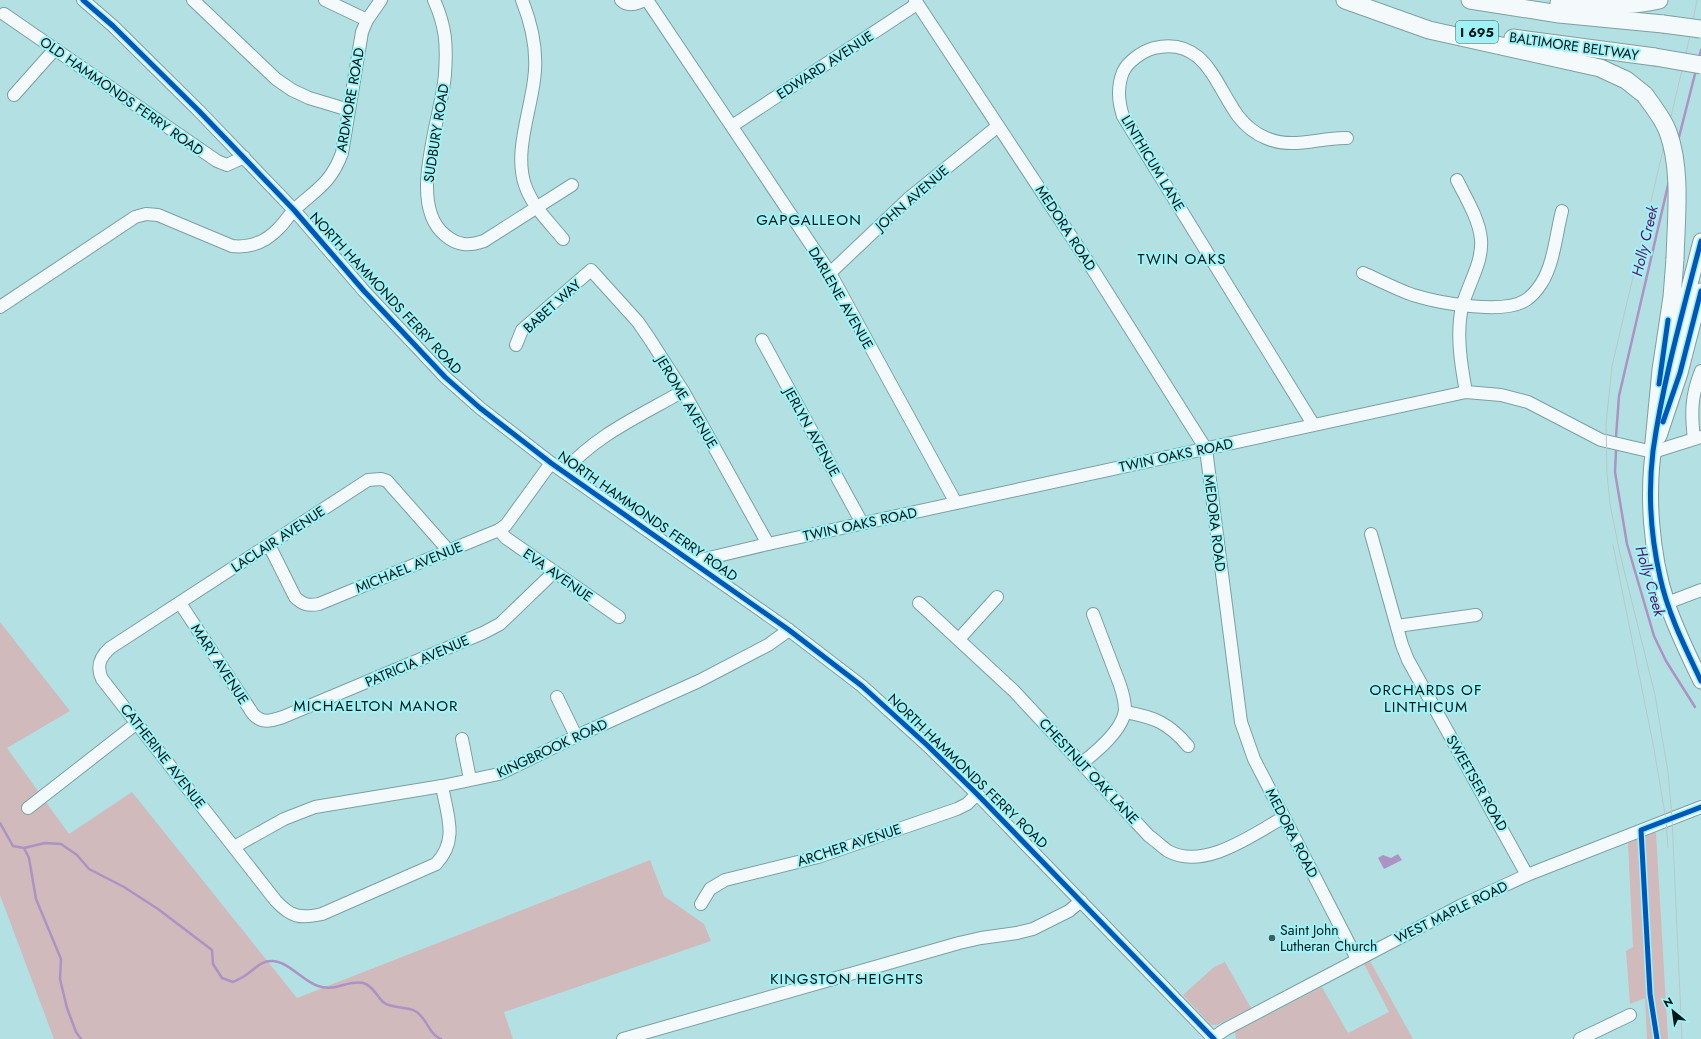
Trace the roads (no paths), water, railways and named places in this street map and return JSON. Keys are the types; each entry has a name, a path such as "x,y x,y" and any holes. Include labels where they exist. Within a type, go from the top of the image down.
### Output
{"highway":[{"path":"1345,0 1429,30 1600,68 1626,80 1645,96 1658,113 1667,130 1672,144 1676,164 1675,260 1672,297 1661,370 1653,452"},
{"name":"BALTIMORE BELTWAY","path":"1355,0 1430,22 1491,35 1701,63"},
{"name":"I 695","path":"1470,0 1559,14 1701,29"},
{"path":"1486,3 1561,3 1600,5 1630,4 1660,0"}],"main road":[{"path":"1701,241 1667,373 1653,452 1651,509 1660,577 1667,603 1677,629 1701,681"},
{"path":"1653,452 1680,373 1701,291"}],"street":[{"name":"NORTH HAMMONDS FERRY ROAD","path":"83,0 113,26 244,157 294,210 364,291 445,377 480,408 551,463 789,630 867,691 927,745 977,794 1212,1039"},
{"path":"193,0 276,79 292,90 309,98 349,110"},
{"path":"325,0 367,20"},
{"name":"ARDMORE ROAD","path":"0,307 135,217 146,214 158,215 232,246 243,247 266,239 278,229 294,210 330,178 333,172 342,153 362,32 367,20 380,0"},
{"name":"SUDBURY ROAD","path":"434,0 442,18 446,45 444,89 426,184 430,212 434,222 441,232 451,240 461,245 472,245 484,241 572,185"},
{"path":"522,0 529,17 535,59 534,79 522,148 521,170 525,185 537,208 563,239"},
{"path":"621,0 627,4 633,5 646,0"},
{"name":"DARLENE AVENUE","path":"646,0 830,273 956,503"},
{"name":"EDWARD AVENUE","path":"732,126 916,2"},
{"name":"MEDORA ROAD","path":"916,2 1090,265 1206,449 1241,722 1254,759 1357,959"},
{"name":"OLD HAMMONDS FERRY ROAD","path":"4,14 217,161 227,164 244,157"},
{"name":"LINTHICUM LANE","path":"1313,424 1123,116 1118,101 1121,80 1124,71 1130,62 1141,54 1152,49 1175,46 1187,50 1204,62 1238,116 1248,126 1266,138 1291,145 1336,138 1347,138"},
{"path":"14,95 55,49"},
{"name":"JOHN AVENUE","path":"830,273 908,199 998,126"},
{"path":"1458,180 1470,206 1481,240 1480,254 1463,306 1460,321 1461,360 1466,392"},
{"path":"1362,273 1413,295 1463,306 1506,306 1526,300 1534,293 1546,274 1562,211"},
{"name":"BABET WAY","path":"516,345 522,330 591,270"},
{"name":"JEROME AVENUE","path":"591,270 638,322 683,391 768,544"},
{"name":"JERLYN AVENUE","path":"762,340 862,523"},
{"path":"1653,452 1697,438 1692,422 1692,398 1701,371"},
{"path":"564,472 575,459 604,437 683,391"},
{"name":"TWIN OAKS ROAD","path":"692,562 862,523 1466,392 1501,395 1528,402 1601,440 1653,452"},
{"name":"MICHAEL AVENUE","path":"269,544 296,597 302,603 310,606 319,604 499,530 506,525 551,463"},
{"name":"LACLAIR AVENUE","path":"99,663 103,654 110,648 368,480 374,478 387,481 448,550"},
{"name":"EVA AVENUE","path":"499,530 506,538 619,617"},
{"name":"SWEETSER ROAD","path":"1371,534 1402,645 1408,660 1527,875"},
{"name":"PATRICIA AVENUE","path":"264,722 283,717 483,633 500,624 554,572"},
{"path":"1667,603 1701,590"},
{"path":"959,639 997,597"},
{"name":"MARY AVENUE","path":"180,603 253,714 256,718 264,722"},
{"name":"CHESTNUT OAK LANE","path":"919,603 1014,691 1149,836 1168,851 1182,855 1211,855 1242,842 1284,817"},
{"path":"1082,763 1106,742 1117,728 1125,712 1124,698 1120,686 1092,614"},
{"path":"1397,626 1476,615"},
{"name":"KINGBROOK ROAD","path":"234,847 284,819 315,807 442,786 499,774 576,736 699,681 768,645 789,630"},
{"name":"CATHERINE AVENUE","path":"99,663 98,671 102,679 276,901 285,911 296,916 309,917 322,914 436,864 447,850 450,836 442,786"},
{"path":"557,697 576,736"},
{"path":"1125,712 1144,715 1159,721 1170,727 1188,746"},
{"path":"28,808 137,723"},
{"path":"462,739 470,779"},
{"name":"ARCHER AVENUE","path":"701,904 710,889 725,880 818,858 956,809 968,804 977,794"},
{"name":"WEST MAPLE ROAD","path":"1212,1039 1226,1029 1462,905 1527,875 1701,807"},
{"path":"623,1039 981,938 1017,934 1033,929 1069,911 1081,901"},
{"path":"1580,1039 1630,1015"}],"waterway":[{"name":"Holly Creek","path":"1699,59 1701,50"},
{"name":"Holly Creek","path":"1678,141 1696,70"},
{"name":"Holly Creek","path":"1616,437 1619,396 1669,181"},
{"name":"Holly Creek","path":"1616,451 1615,472 1627,544 1654,636 1666,661 1695,707"},
{"path":"0,823 13,846 24,848 45,843 61,844 77,855 89,869 124,887 158,909 212,950 213,964 222,978 233,982 244,976 258,965 273,961 279,962 291,968 307,981 318,986 330,988 352,983 363,983 372,988 386,1004 415,1011 422,1017 433,1033 441,1039"},
{"path":"24,848 29,858 36,899 61,959 60,979 67,1008 76,1032 81,1039"}],"tram line":[{"path":"1682,1039 1672,818 1668,772 1655,695 1620,554 1610,504 1607,473 1606,424 1612,366 1690,36 1697,0"},
{"path":"1613,545 1654,749 1666,820 1668,848"}],"place":[{"name":"Saint John Lutheran Church","path":"1272,938"}],"district":[{"name":"GAPGALLEON","path":"809,220"},
{"name":"TWIN OAKS","path":"1182,259"},
{"name":"ORCHARDS OF LINTHICUM","path":"1426,698"},
{"name":"MICHAELTON MANOR","path":"376,706"},
{"name":"KINGSTON HEIGHTS","path":"847,979"}]}
